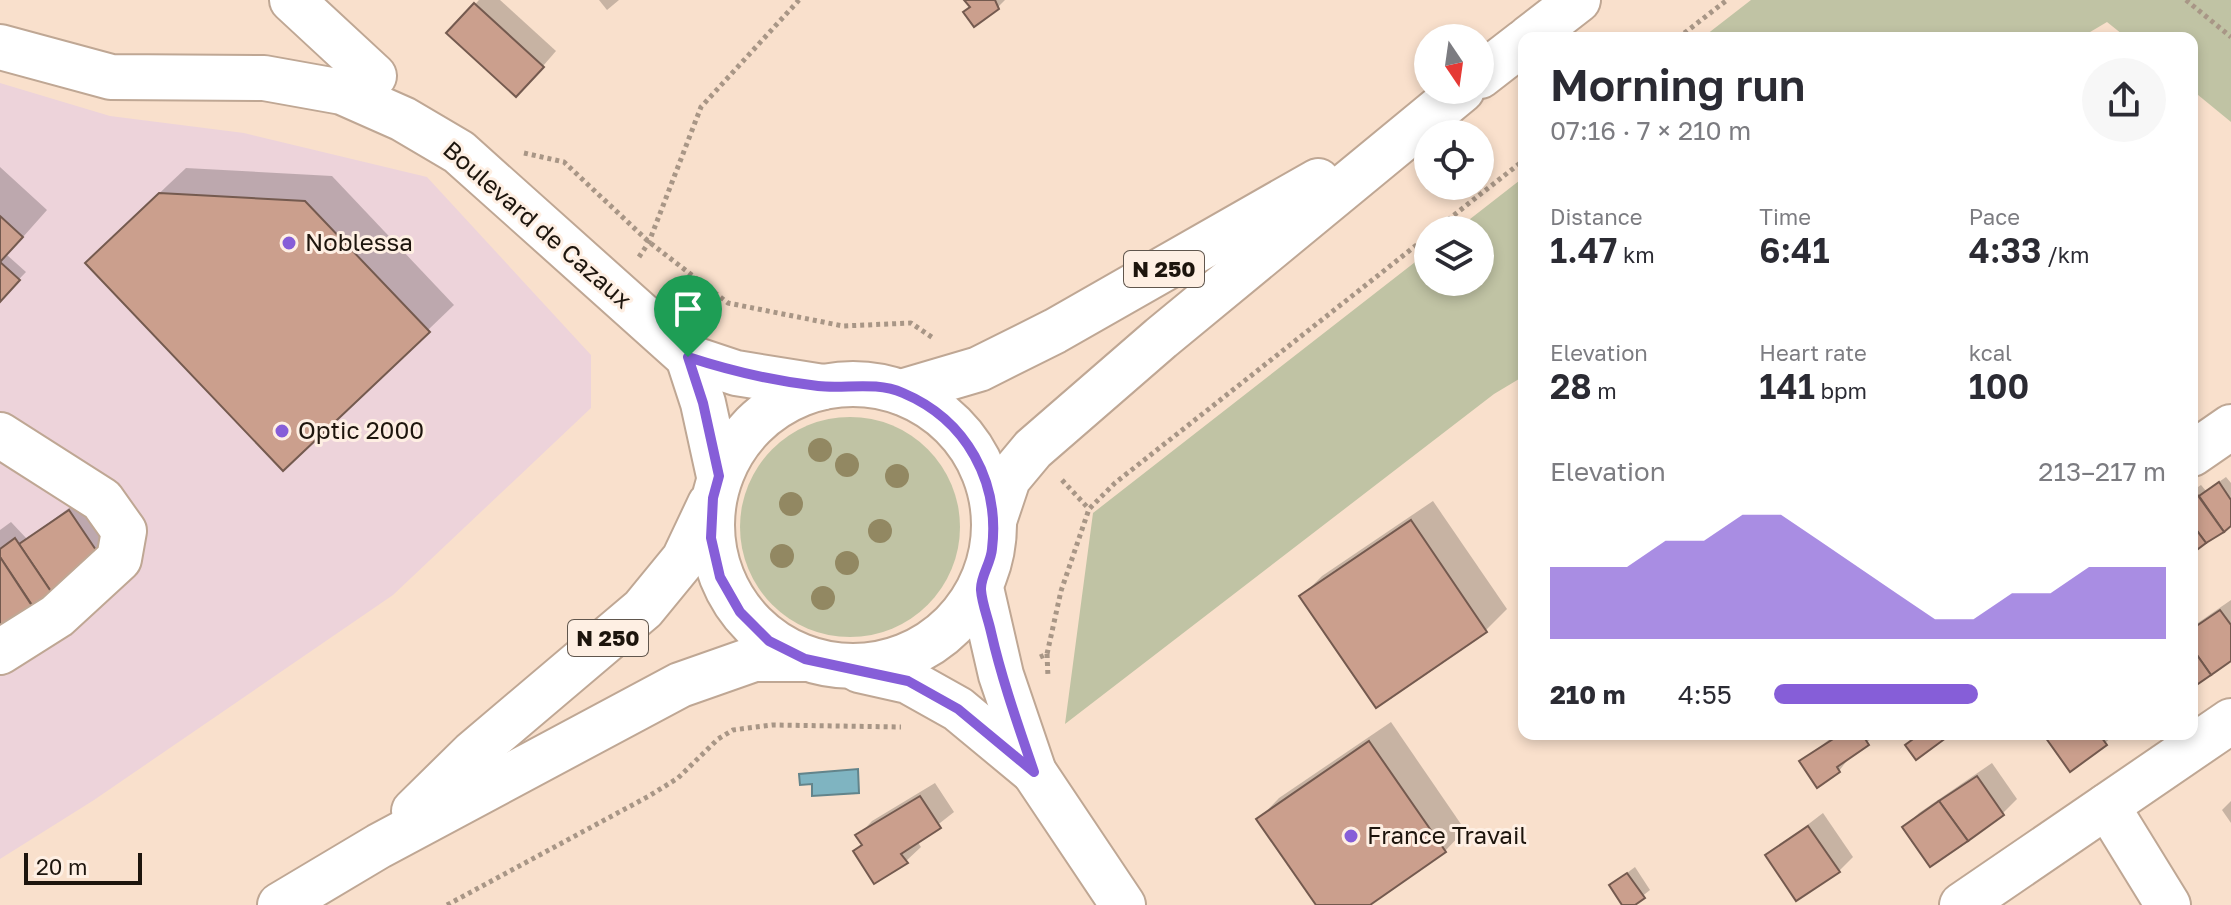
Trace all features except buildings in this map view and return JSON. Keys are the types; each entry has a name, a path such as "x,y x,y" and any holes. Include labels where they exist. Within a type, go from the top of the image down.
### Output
{"main road":[{"path":"292,0 374,76"},
{"path":"1537,32 1578,0"},
{"name":"Boulevard de Cazaux","path":"0,47 111,77 264,78 342,92 403,119 459,152 688,357 736,373 823,387"},
{"path":"1494,65 1518,47"},
{"name":"N 250","path":"1423,120 1444,104"},
{"name":"N 250","path":"901,392 979,369 1055,331 1414,127"},
{"name":"N 250","path":"280,905 379,846 680,685 754,659 805,659 848,668 888,663 926,647 958,621 981,588 992,554 995,518 1008,479 1033,449 1414,128"},
{"path":"688,357 703,403 716,487"},
{"name":"N 250","path":"379,846 473,753 643,609 684,559 736,445 760,419 789,398 823,387 863,384 901,392 938,412 967,441 987,478 995,518"},
{"path":"2198,450 2231,427"},
{"path":"0,435 102,500 124,531 119,559 57,616 0,652"},
{"name":"N 250","path":"716,487 711,538 720,577 740,612 769,641 805,659"},
{"path":"981,588 1001,675 1034,772 1123,905"},
{"path":"848,668 908,681 958,709 1034,772"},
{"path":"1962,905 2231,721"},
{"path":"2107,806 2168,905"}],"path":[{"path":"616,293 649,242 701,107 799,0"},
{"path":"1686,32 1727,0"},
{"path":"2186,0 2231,37"},
{"path":"1453,216 1518,165"}],"shaded area":[{"path":"0,83 110,116 244,133 427,177 591,355 591,408 393,595 94,800 0,859"}],"green space":[{"path":"1751,0 2231,0 2231,122 2198,95 2198,32 2120,32 2107,22 2090,32 1710,32"},
{"path":"1518,182 1518,380 1494,394 1065,724 1093,513 1414,263 1414,296 1494,296 1494,216 1474,216"},
{"path":"850,417 892,425 928,449 952,485 960,527 952,569 928,605 892,629 850,637 808,629 772,605 748,569 740,527 748,485 772,449 808,425"}],"water":[{"path":"858,769 859,793 812,796 812,784 800,785 799,774"}],"place":[{"name":"Noblessa","path":"289,243"},
{"name":"Optic 2000","path":"282,431"},
{"name":"France Travail","path":"1351,836"}],"route":[{"path":"688,357 736,373 770,379 823,387 863,384 901,392 938,412 967,441 987,478 995,518 992,554 981,588 1001,675 1034,772 958,709 908,681 805,659 769,641 740,612 720,577 711,538 713,498 719,476 703,403 688,357"}]}
